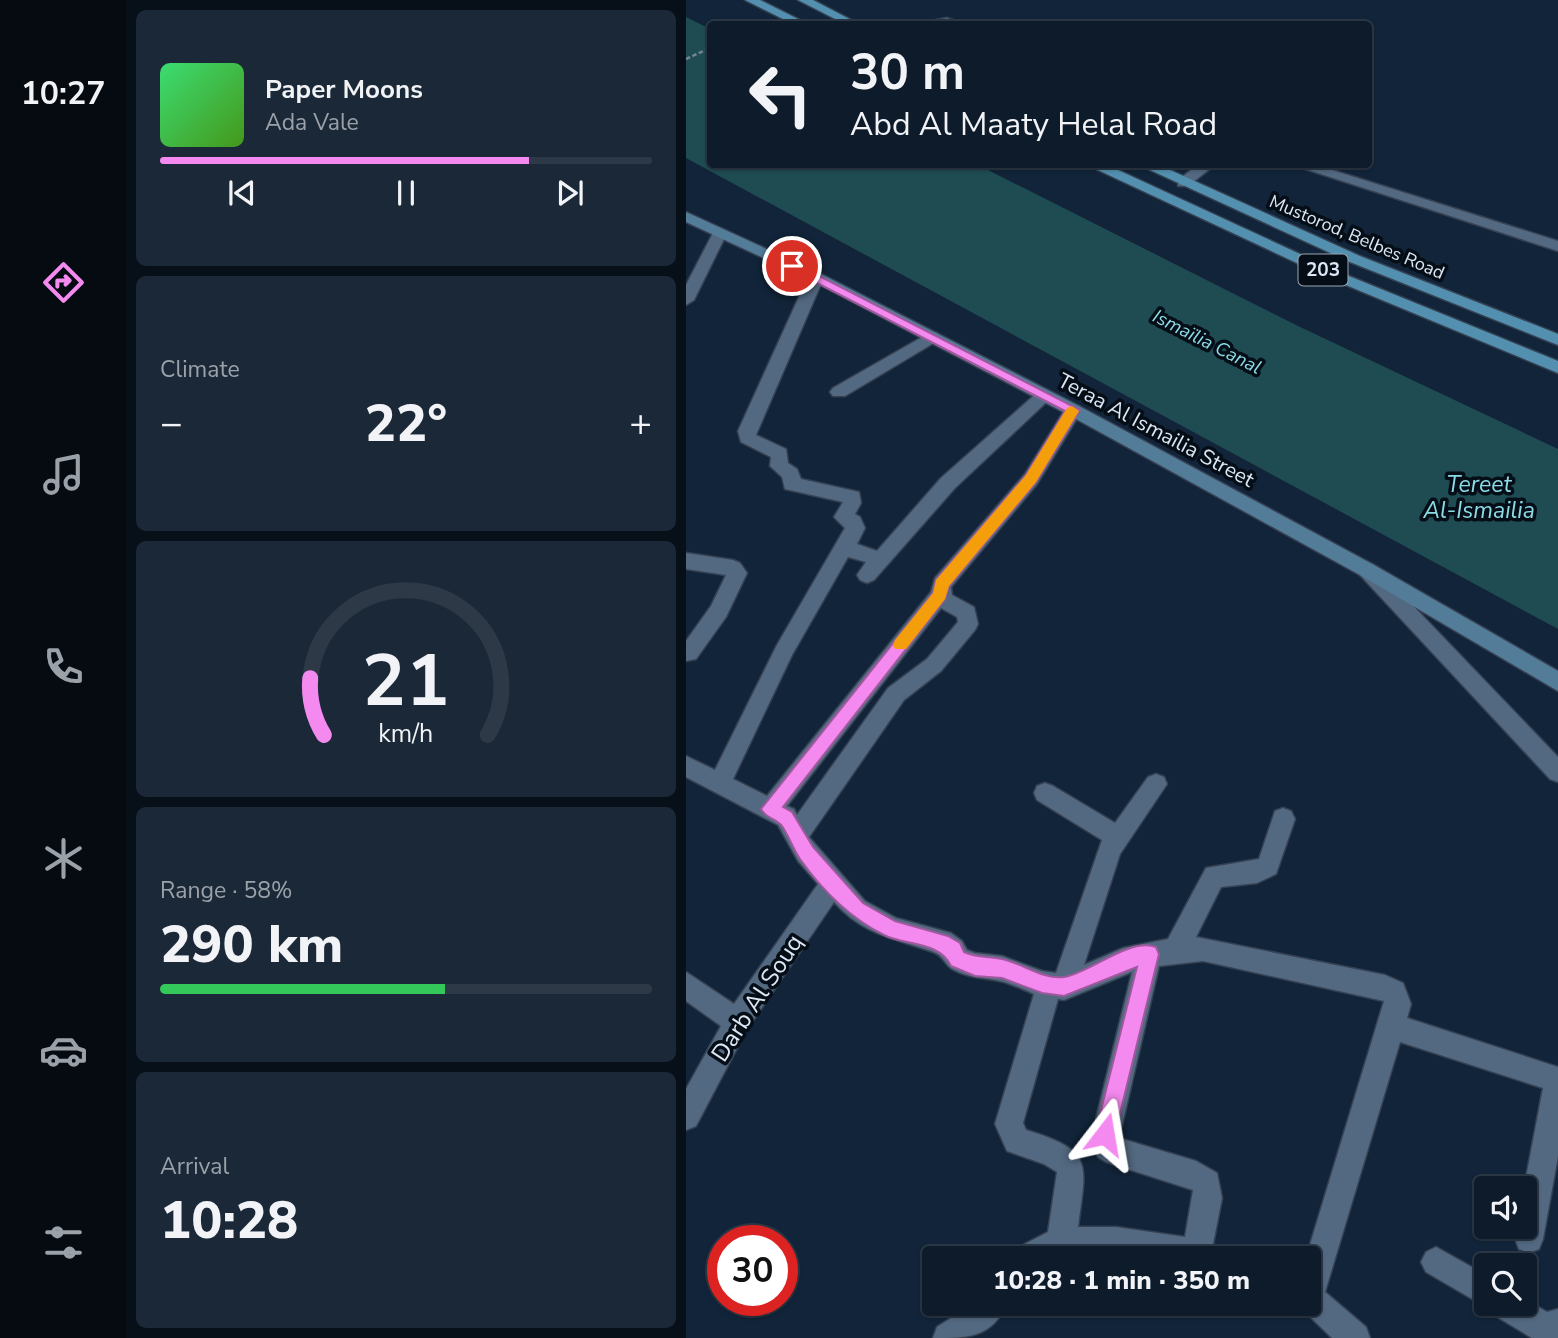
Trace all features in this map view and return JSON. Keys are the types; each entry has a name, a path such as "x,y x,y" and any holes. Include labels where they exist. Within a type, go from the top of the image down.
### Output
{"main road":[{"path":"751,0 796,21"},
{"path":"804,0 847,21"},
{"name":"Mustorod, Belbes Road","path":"1101,168 1334,275 1558,367"},
{"name":"Mustorod, Belbes Road","path":"1152,168 1355,259 1558,340"},
{"name":"Teraa Al Ismailia Street","path":"686,216 816,277 1073,410 1367,570 1558,682"}],"street":[{"path":"1183,183 1204,168"},
{"path":"1310,168 1558,246"},
{"path":"686,300 720,233"},
{"path":"720,783 784,651 855,528 853,522 843,517 852,497 792,484 791,474 779,466 780,454 747,438 747,431 816,277"},
{"path":"839,392 931,337"},
{"path":"867,575 948,483 1045,396"},
{"path":"770,809 940,595 942,584 1031,479 1073,410"},
{"path":"846,543 850,550 880,559"},
{"path":"686,561 733,568 737,573 719,611 689,653"},
{"path":"1367,570 1558,772"},
{"path":"797,835 896,694 934,665 968,624 967,613 944,601 940,595"},
{"path":"686,766 786,817 806,853 856,909 876,922 900,932 942,942 953,950 958,959 975,967 1002,969 1057,986 1123,961 1162,952 1203,949 1394,992 1397,998 1391,1027 1321,1257"},
{"path":"1061,1243 1070,1164 1017,1141 1009,1124 1102,867 1118,837 1156,784"},
{"path":"1045,793 1118,837"},
{"path":"1204,1246 1207,1183 1196,1175 1116,1152 1108,1147 1105,1139 1162,952 1214,876 1257,872 1268,866 1283,819"},
{"name":"Darb Al Souq","path":"686,1116 737,1022 832,884"},
{"path":"686,985 737,1022"},
{"path":"1391,1027 1558,1080 1537,1195"},
{"path":"1051,1246 1061,1243 1142,1242 1159,1246"},
{"path":"1436,1262 1474,1285"},
{"path":"1321,1308 1355,1338"},
{"path":"948,1338 982,1316"},
{"path":"1525,1316 1543,1327 1552,1328 1558,1324"}],"path":[{"path":"686,59 707,49"}],"water":[{"name":"Tereet Al-Ismailia","path":"686,17 707,28 707,168 984,168 1298,326 1558,449 1558,629 686,158"}],"slow traffic":[{"path":"901,645 940,595 942,584 1031,479 1072,411"}],"route":[{"path":"792,266 1073,410 1016,499 942,584 940,595 770,809 786,817 806,853 856,909 892,929 942,942 953,950 958,959 975,967 1002,969 1042,984 1064,987 1097,971 1149,954 1105,1134"}],"water label":[{"name":"Ismaïlia Canal","path":"1207,342"}]}
